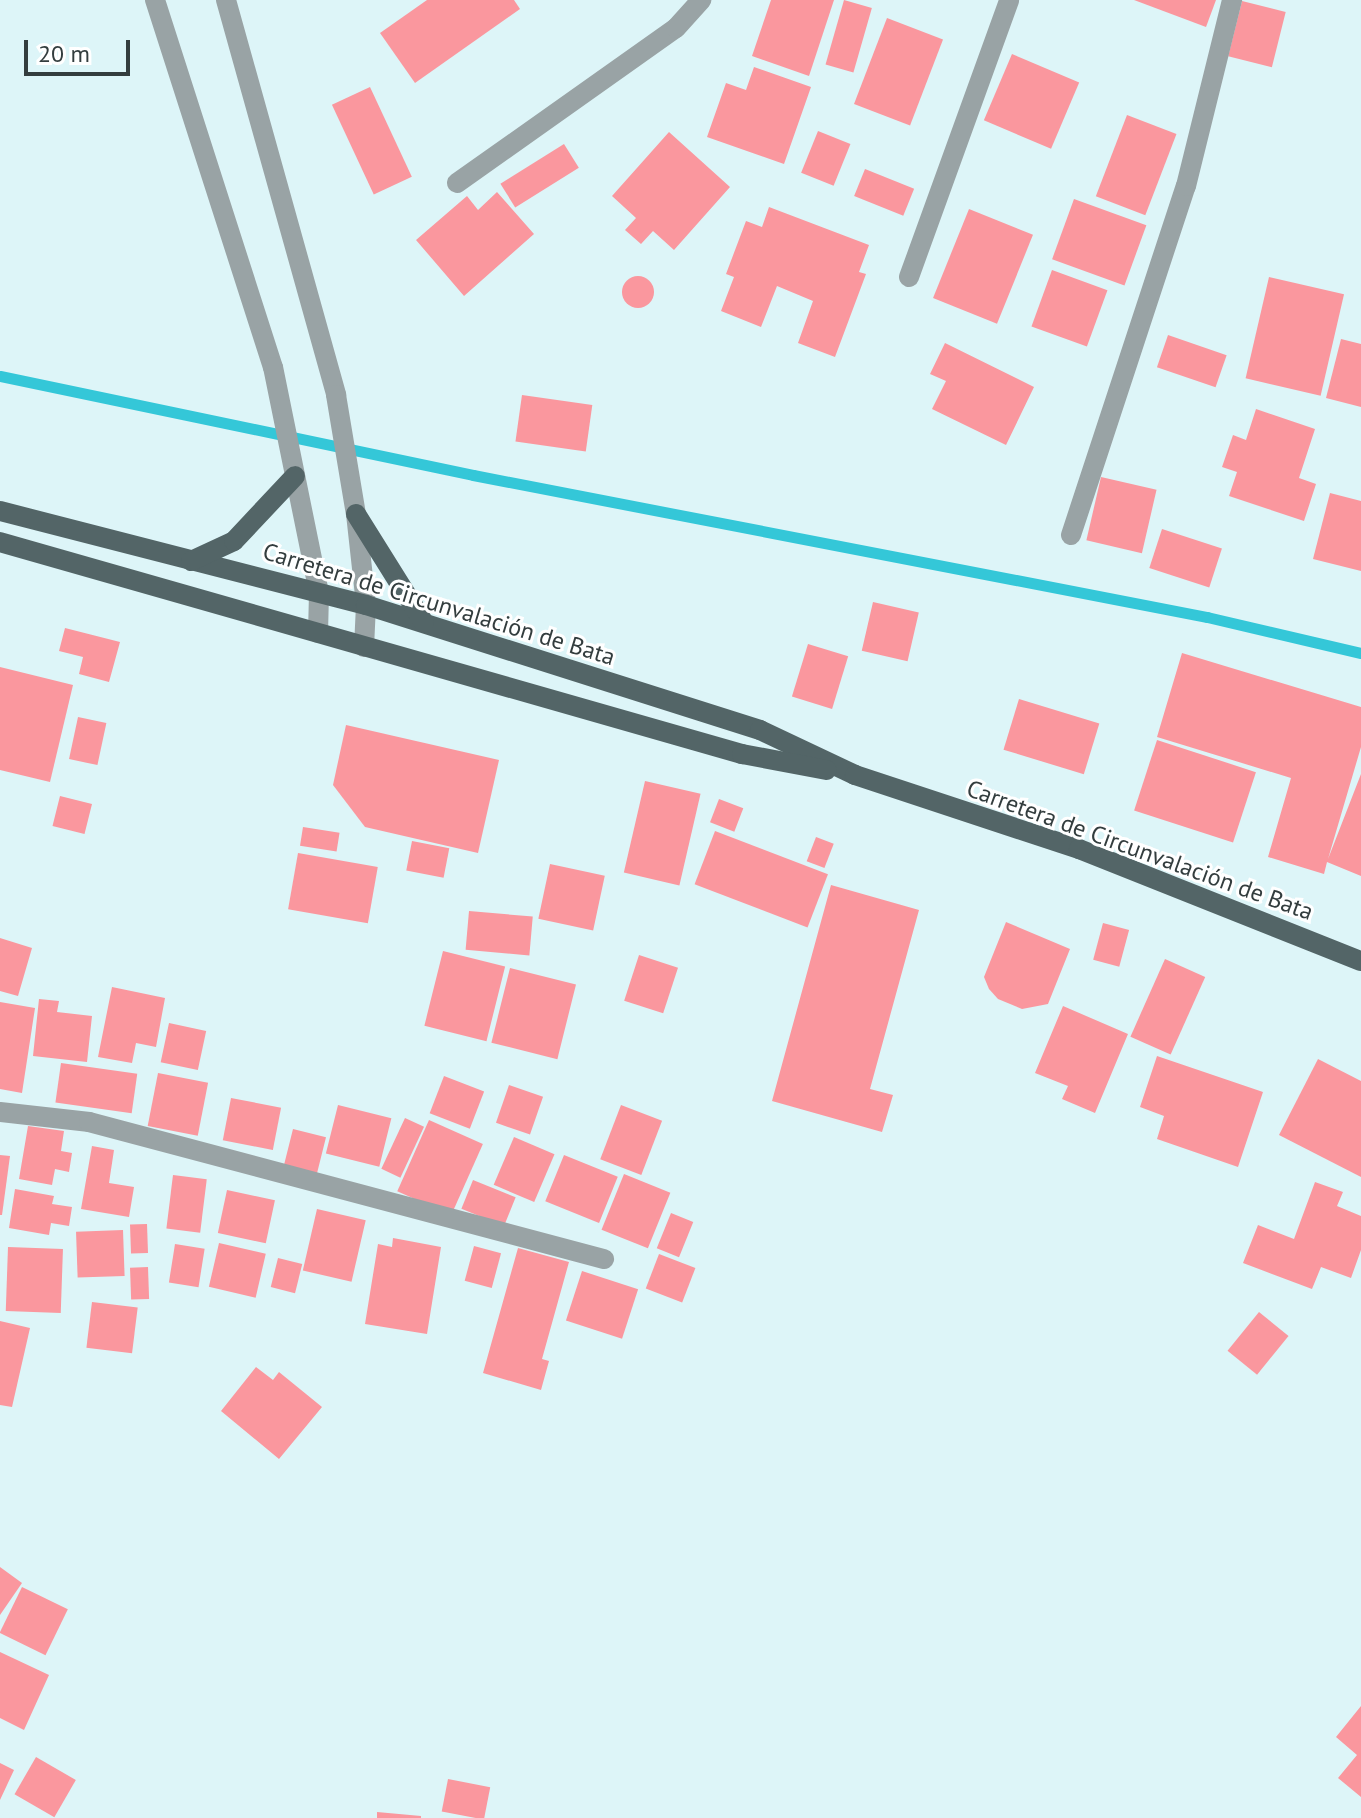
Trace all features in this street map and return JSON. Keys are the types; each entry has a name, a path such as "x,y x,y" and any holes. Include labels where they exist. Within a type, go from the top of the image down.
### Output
{"main road":[{"path":"191,561 234,541 294,471"},
{"path":"355,504 424,623"},
{"name":"Carretera de Circunvalación de Bata","path":"0,511 366,605 760,730 855,775 1079,849 1361,961"},
{"name":"Carretera de Circunvalación de Bata","path":"0,542 742,754 855,775"}],"street":[{"path":"155,0 273,367 319,593 318,633"},
{"path":"226,0 336,395 355,504 366,605 364,647"},
{"path":"457,183 676,28 701,0"},
{"path":"909,277 1009,0"},
{"path":"1071,535 1186,186 1232,0"},
{"path":"0,1112 89,1122 604,1259"}],"building":[{"path":"427,0 514,0 520,9 415,83 380,33"},
{"path":"771,0 834,0 809,76 752,56"},
{"path":"844,0 872,8 853,72 826,64"},
{"path":"1134,0 1216,0 1206,27"},
{"path":"1242,1 1286,12 1272,67 1228,56"},
{"path":"887,18 943,40 910,125 854,104"},
{"path":"1012,54 1079,83 1051,149 984,120"},
{"path":"754,67 811,87 784,164 707,137 726,83 746,90"},
{"path":"370,87 412,177 374,194 332,105"},
{"path":"1127,115 1176,134 1145,215 1096,196"},
{"path":"818,131 850,144 834,186 801,173"},
{"path":"669,132 730,187 674,250 653,231 641,244 625,230 636,218 612,196"},
{"path":"564,144 579,168 515,207 500,184"},
{"path":"865,169 914,189 903,216 854,196"},
{"path":"497,192 534,234 464,296 416,240 467,196 478,210"},
{"path":"1074,199 1146,225 1124,285 1052,259"},
{"path":"769,207 869,245 859,272 866,274 835,357 798,343 813,301 777,286 761,327 721,311 734,277 726,274 746,221 762,227"},
{"path":"969,209 1033,235 997,324 933,298"},
{"path":"1052,270 1107,290 1087,347 1031,326"},
{"path":"638,276 650,280 654,292 650,304 638,308 626,304 622,292 626,280"},
{"path":"1269,277 1344,294 1321,396 1246,378"},
{"path":"1168,335 1227,355 1216,387 1157,367"},
{"path":"1341,339 1361,344 1361,407 1326,398"},
{"path":"945,343 1034,387 1006,445 932,409 946,381 930,374"},
{"path":"522,395 592,405 586,451 515,442"},
{"path":"1256,409 1315,429 1299,478 1316,484 1304,521 1229,496 1237,472 1222,467 1233,435 1246,440"},
{"path":"1101,477 1157,490 1142,553 1086,540"},
{"path":"1330,493 1361,501 1361,571 1313,559"},
{"path":"1162,529 1222,548 1209,587 1149,568"},
{"path":"873,602 919,613 908,661 862,651"},
{"path":"65,628 120,642 109,682 79,674 83,657 59,651"},
{"path":"808,644 848,656 832,709 792,697"},
{"path":"1182,653 1361,707 1361,747 1328,859 1361,774 1361,876 1327,862 1324,874 1268,857 1291,778 1157,737"},
{"path":"0,667 73,685 50,782 0,770"},
{"path":"1019,699 1099,724 1084,774 1004,750"},
{"path":"78,717 106,723 97,765 69,759"},
{"path":"346,725 499,760 478,853 365,827 333,785"},
{"path":"1157,740 1256,772 1233,843 1134,810"},
{"path":"645,781 701,794 679,885 624,873"},
{"path":"60,796 92,804 85,834 53,826"},
{"path":"719,799 743,808 734,832 710,822"},
{"path":"303,827 340,833 337,852 300,846"},
{"path":"715,831 828,874 808,928 695,884"},
{"path":"816,837 834,844 824,868 807,861"},
{"path":"412,841 449,848 444,878 406,870"},
{"path":"298,853 378,867 368,923 288,909"},
{"path":"550,864 605,876 593,930 538,919"},
{"path":"831,885 919,910 870,1089 893,1095 882,1132 772,1101"},
{"path":"469,911 533,917 529,955 466,950"},
{"path":"1006,922 1070,949 1048,1004 1022,1009 998,999 989,989 984,977"},
{"path":"1103,923 1129,930 1119,967 1093,960"},
{"path":"0,938 32,948 18,996 0,991"},
{"path":"443,951 505,966 486,1041 424,1026"},
{"path":"639,955 678,968 663,1013 624,1001"},
{"path":"1165,959 1205,977 1171,1055 1130,1037"},
{"path":"510,968 576,984 557,1059 491,1043"},
{"path":"112,987 165,998 156,1047 136,1043 132,1063 98,1057"},
{"path":"39,999 59,1001 57,1012 92,1016 87,1062 33,1056"},
{"path":"0,1002 35,1008 22,1093 0,1089"},
{"path":"1063,1006 1128,1034 1095,1113 1062,1099 1068,1086 1035,1073"},
{"path":"169,1023 206,1031 198,1070 161,1062"},
{"path":"1157,1056 1263,1092 1238,1167 1157,1139 1164,1116 1140,1107"},
{"path":"1318,1059 1361,1081 1361,1177 1279,1135"},
{"path":"61,1063 137,1074 132,1113 55,1103"},
{"path":"158,1073 208,1083 198,1136 148,1126"},
{"path":"444,1076 484,1091 470,1129 430,1113"},
{"path":"509,1085 543,1097 530,1135 496,1123"},
{"path":"231,1098 281,1108 273,1150 223,1140"},
{"path":"338,1105 391,1118 379,1167 326,1154"},
{"path":"621,1105 662,1121 641,1175 600,1159"},
{"path":"405,1118 424,1127 400,1178 381,1169"},
{"path":"429,1120 483,1144 451,1215 397,1191"},
{"path":"28,1126 64,1131 61,1151 72,1153 69,1172 55,1169 52,1185 19,1179"},
{"path":"293,1129 326,1137 317,1174 284,1166"},
{"path":"514,1137 555,1154 534,1202 494,1185"},
{"path":"92,1146 114,1150 109,1183 134,1187 129,1217 81,1209"},
{"path":"0,1155 10,1156 2,1215 0,1215"},
{"path":"564,1155 618,1177 599,1223 545,1201"},
{"path":"624,1174 670,1193 648,1248 602,1230"},
{"path":"173,1175 207,1179 200,1233 166,1229"},
{"path":"473,1180 516,1197 504,1226 461,1209"},
{"path":"1315,1182 1343,1192 1337,1206 1361,1216 1361,1250 1351,1278 1321,1267 1312,1289 1243,1263 1258,1225 1294,1239"},
{"path":"15,1189 54,1196 52,1204 72,1207 69,1226 51,1223 49,1235 9,1228"},
{"path":"227,1190 275,1200 266,1243 218,1233"},
{"path":"317,1209 366,1220 352,1282 303,1270"},
{"path":"671,1213 693,1222 679,1257 657,1248"},
{"path":"147,1224 148,1253 131,1254 130,1225"},
{"path":"123,1230 125,1276 78,1278 76,1232"},
{"path":"393,1238 441,1247 427,1334 365,1324 378,1244 392,1247"},
{"path":"219,1243 266,1254 256,1298 209,1287"},
{"path":"175,1244 205,1249 199,1287 169,1283"},
{"path":"474,1246 501,1253 492,1288 465,1281"},
{"path":"8,1247 63,1249 61,1313 6,1311"},
{"path":"518,1248 569,1262 542,1359 549,1361 541,1390 483,1373"},
{"path":"659,1254 695,1268 682,1303 646,1289"},
{"path":"278,1258 302,1264 295,1293 271,1287"},
{"path":"148,1267 149,1299 131,1300 130,1268"},
{"path":"582,1271 638,1289 622,1339 566,1320"},
{"path":"92,1302 138,1308 132,1353 86,1348"},
{"path":"1259,1312 1289,1336 1257,1375 1228,1351"},
{"path":"0,1321 30,1328 12,1407 0,1405"},
{"path":"256,1367 273,1380 279,1372 322,1407 279,1459 221,1411"},
{"path":"0,1567 22,1583 0,1615"},
{"path":"22,1587 68,1609 45,1655 0,1633"},
{"path":"0,1652 49,1675 24,1730 0,1718"},
{"path":"1361,1706 1361,1797 1338,1778 1357,1755 1336,1737"},
{"path":"36,1757 76,1780 54,1817 14,1794"},
{"path":"0,1763 14,1770 0,1800"},
{"path":"448,1779 490,1787 484,1818 442,1811"},
{"path":"377,1812 421,1816 421,1818 377,1818"}],"waterway":[{"path":"0,376 473,475 1207,617 1361,653"}]}
